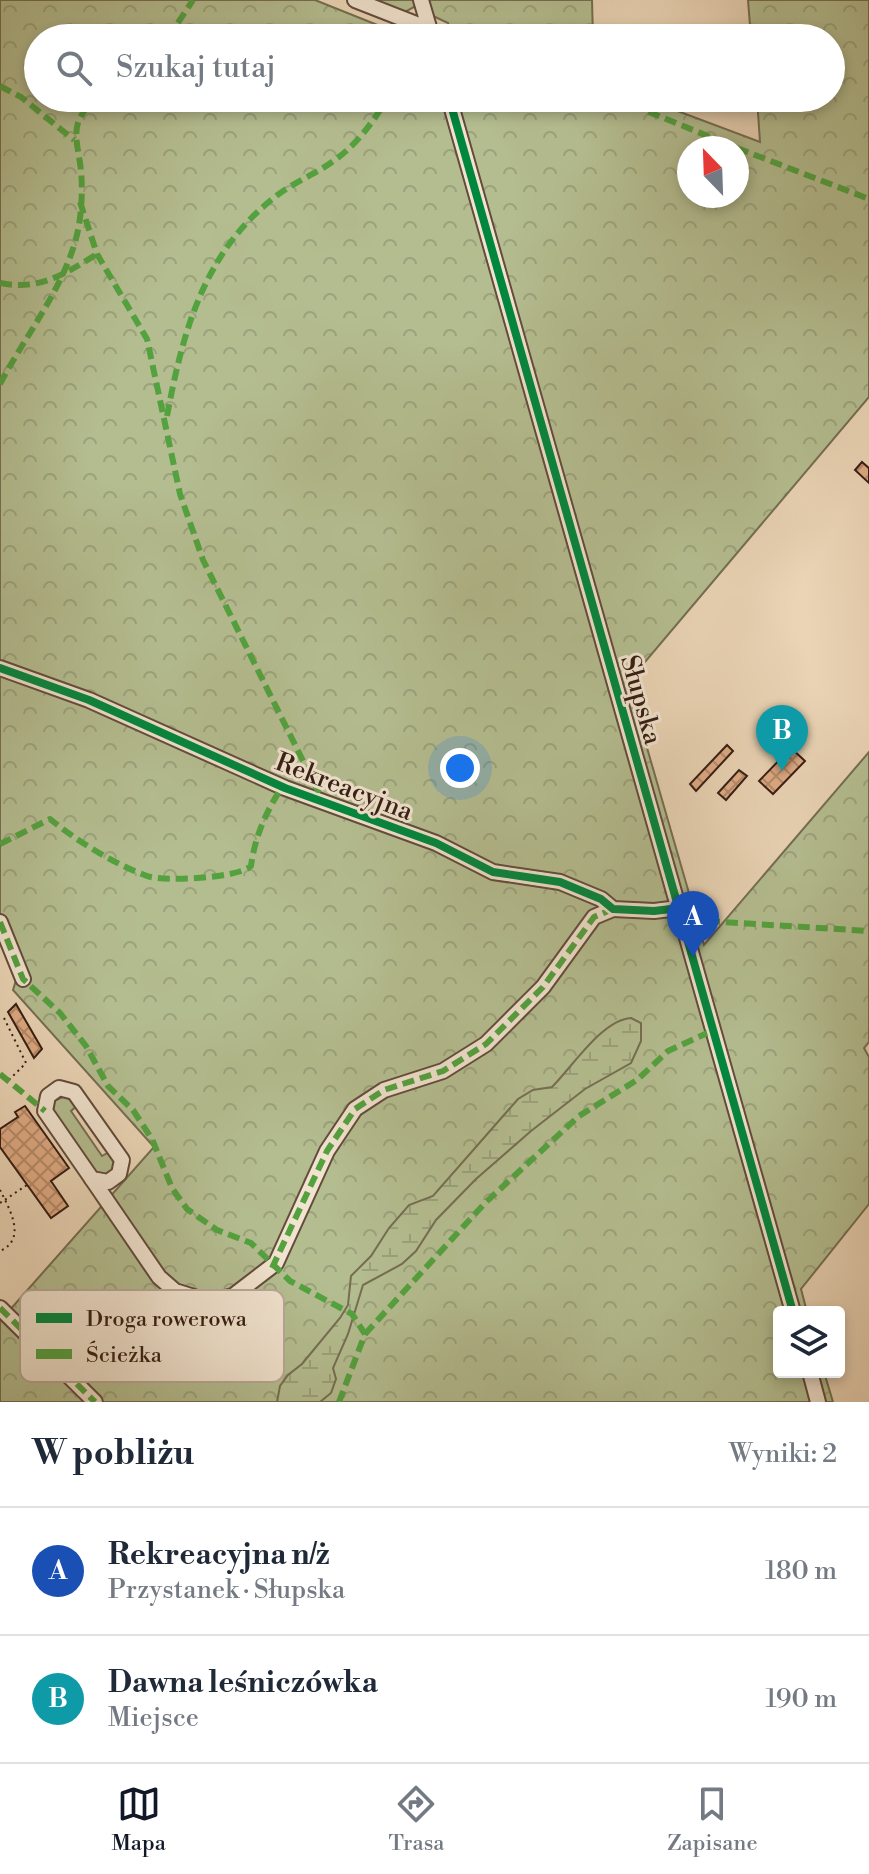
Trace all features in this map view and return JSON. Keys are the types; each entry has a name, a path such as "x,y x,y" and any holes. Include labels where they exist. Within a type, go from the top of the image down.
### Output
{"street":[{"path":"355,0 410,24"},
{"path":"421,0 428,24"},
{"name":"Słupska","path":"453,112 791,1306"},
{"name":"Rekreacyjna","path":"0,668 89,700 282,787 436,843 493,872 560,882 601,899 613,909 654,911 679,908"},
{"path":"239,1290 271,1269 285,1247 327,1151 355,1109 384,1090 443,1071 486,1044 543,987 594,917 613,909"},
{"path":"0,922 23,979"},
{"path":"108,1199 122,1160 74,1092 59,1088 48,1096 45,1111 108,1199 122,1227 159,1277 174,1290"},
{"path":"92,1179 108,1182 119,1174"},
{"path":"0,1308 20,1328"},
{"path":"812,1378 818,1402"},
{"path":"75,1382 95,1402"}],"path":[{"path":"4,1018 26,1063 9,1080"},
{"path":"0,1203 27,1185"},
{"path":"0,1190 13,1220 15,1237 0,1251"}],"green space":[{"path":"0,0 315,0 375,24 24,24 24,112 680,112 744,136 677,136 677,208 749,208 749,138 760,142 758,112 845,112 845,24 750,24 748,0 869,0 869,397 628,682 704,945 869,752 869,1042 864,1048 869,1057 869,1204 801,1289 805,1306 773,1306 773,1378 826,1378 833,1402 0,1402 0,1304 8,1312 20,1298 20,1382 284,1382 284,1290 27,1290 154,1147 13,990 17,977 0,935"},
{"path":"370,0 416,0 416,6 405,12"},
{"path":"427,0 592,0 593,24 448,24 431,15"},
{"path":"631,1018 641,1023 641,1041 631,1063 585,1089 531,1131 476,1179 436,1220 416,1251 402,1264 363,1285 348,1334 333,1368 336,1379 331,1393 320,1402 277,1402 280,1386 288,1375 302,1364 348,1305 351,1276 371,1256 409,1205 433,1196 518,1099 533,1090 552,1087 588,1045 620,1021"},
{"path":"67,1095 78,1105 71,1111 102,1156 109,1152 117,1164 110,1176 97,1175 53,1113 54,1101"}],"building":[{"path":"862,462 869,468 869,483 855,470"},
{"path":"727,745 733,751 696,791 690,784"},
{"path":"791,748 805,761 773,794 759,781"},
{"path":"739,770 747,776 726,800 718,793"},
{"path":"16,1004 42,1049 34,1058 8,1012"},
{"path":"25,1106 69,1168 51,1181 68,1206 51,1218 0,1147 0,1129 18,1117 15,1112"}],"marked path":[{"path":"177,24 193,0"},
{"path":"0,86 24,99"},
{"path":"39,112 74,140"},
{"path":"0,384 56,287 74,246 82,194 77,128 84,112"},
{"path":"167,416 189,324 200,295 230,242 275,197 341,155 379,112"},
{"path":"649,112 708,136"},
{"path":"749,153 869,199"},
{"path":"80,202 97,254 147,339 180,494 203,560 323,801"},
{"path":"0,283 39,283 63,274 97,254"},
{"path":"0,844 50,819 96,851 147,876 184,879 232,873 251,866 262,825 282,787"},
{"path":"272,1268 327,1151 355,1109 384,1090 443,1071 486,1044 543,987 594,917 613,909"},
{"path":"690,920 869,931"},
{"path":"0,922 23,979 60,1013 86,1046 108,1086 133,1110 152,1139 172,1188 187,1209 217,1230 251,1243 290,1281 352,1314 365,1334 339,1402"},
{"path":"365,1334 485,1203 579,1116 637,1080 668,1051 714,1030"},
{"path":"0,1074 45,1111"},
{"path":"0,1308 20,1328"},
{"path":"75,1382 95,1402"}],"cycle path":[{"path":"453,112 791,1306"},
{"path":"0,668 89,700 285,788 436,843 493,872 560,882 601,899 613,909 654,911 679,908"}],"place":[{"name":"Dawna leśniczówka","path":"782,771"},
{"name":"Rekreacyjna n/ż","path":"693,957"}]}
